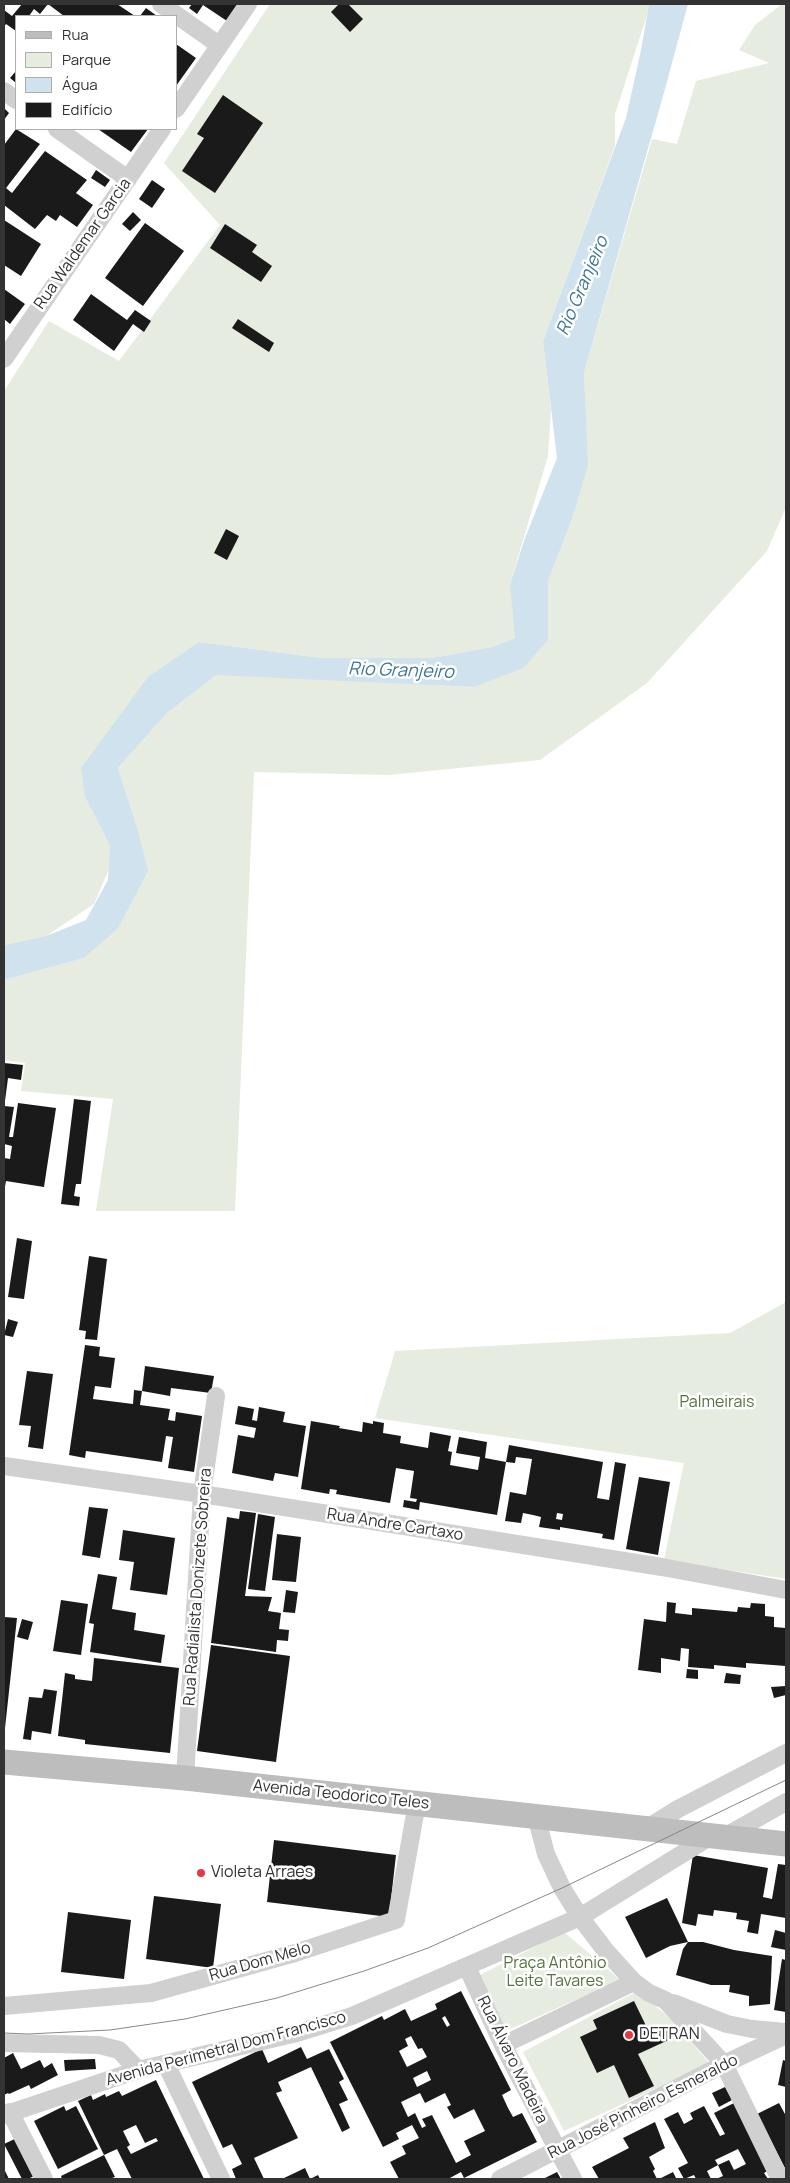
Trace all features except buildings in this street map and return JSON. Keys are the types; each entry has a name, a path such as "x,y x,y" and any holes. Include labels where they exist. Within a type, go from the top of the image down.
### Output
{"main road":[{"name":"Avenida Teodorico Teles","path":"4,1762 185,1778 786,1844"}],"street":[{"path":"161,4 177,15"},
{"path":"178,105 248,4"},
{"path":"178,16 220,45"},
{"path":"4,91 15,99"},
{"path":"58,130 128,179"},
{"name":"Rua Waldemar Garcia","path":"4,359 161,130"},
{"name":"Rua Radialista Donizete Sobreira","path":"185,1778 202,1494 216,1396"},
{"name":"Rua Andre Cartaxo","path":"4,1466 202,1494 662,1567 786,1590"},
{"path":"646,1829 678,1809 786,1753"},
{"name":"Avenida Perimetral Dom Francisco","path":"7,2114 138,2070 298,2033 352,2016 580,1917 717,1837 786,1802"},
{"name":"Rua Dom Melo","path":"4,2006 151,1992 295,1953 396,1920 417,1803"},
{"path":"536,1816 546,1854 562,1888 580,1917 605,1950 634,1982 649,1993 727,2024 786,2033"},
{"name":"Rua Álvaro Madeira","path":"467,1967 503,2045 573,2179"},
{"path":"503,2045 634,1982"},
{"path":"665,2000 724,2064 780,2179"},
{"name":"Rua José Pinheiro Esmeraldo","path":"500,2179 786,2033"},
{"path":"4,2043 99,2045 119,2050 138,2070"},
{"path":"166,2064 221,2179"},
{"path":"7,2114 44,2179"}],"green space":[{"path":"270,4 649,4 615,114 615,146 543,341 551,410 548,456 510,584 532,624 515,638 492,647 432,658 322,658 199,642 85,797 110,846 109,869 94,904 46,936 4,945 4,391 49,321 119,361 220,225 164,163"},
{"path":"782,4 786,4 786,507 767,551 647,683 540,760 388,775 254,772 235,1211 96,1211 113,1099 21,1091 25,1063 4,1060 4,980 84,958 137,827 118,768 167,713 216,674 474,687 547,640 548,581 572,519 587,465 584,373 652,139 677,144 696,81 769,63 739,50 755,25"},
{"name":"Palmeirais","path":"786,1302 786,1579 664,1560 684,1463 375,1418 395,1351 730,1333"},
{"name":"Praça Antônio Leite Tavares","path":"564,1932 620,1980 506,2031 478,1976"},
{"path":"638,1991 672,2020 710,2064 564,2131 523,2052"}],"water":[{"name":"Rio Granjeiro","path":"649,4 688,4 584,373 588,465 572,519 548,581 548,640 523,668 474,687 216,675 167,713 118,768 137,827 148,871 118,928 84,958 4,980 4,945 46,936 86,920 108,880 110,846 85,797 81,768 148,677 199,642 322,658 432,658 492,647 515,638 510,584 525,538 557,458 543,341 626,118"}],"tram line":[{"path":"4,2033 28,2034 110,2030 185,2019 277,1998 364,1971 428,1948 562,1888 786,1780"}],"place":[{"name":"Violeta Arraes","path":"201,1873"},
{"name":"DETRAN","path":"629,2035"}]}
